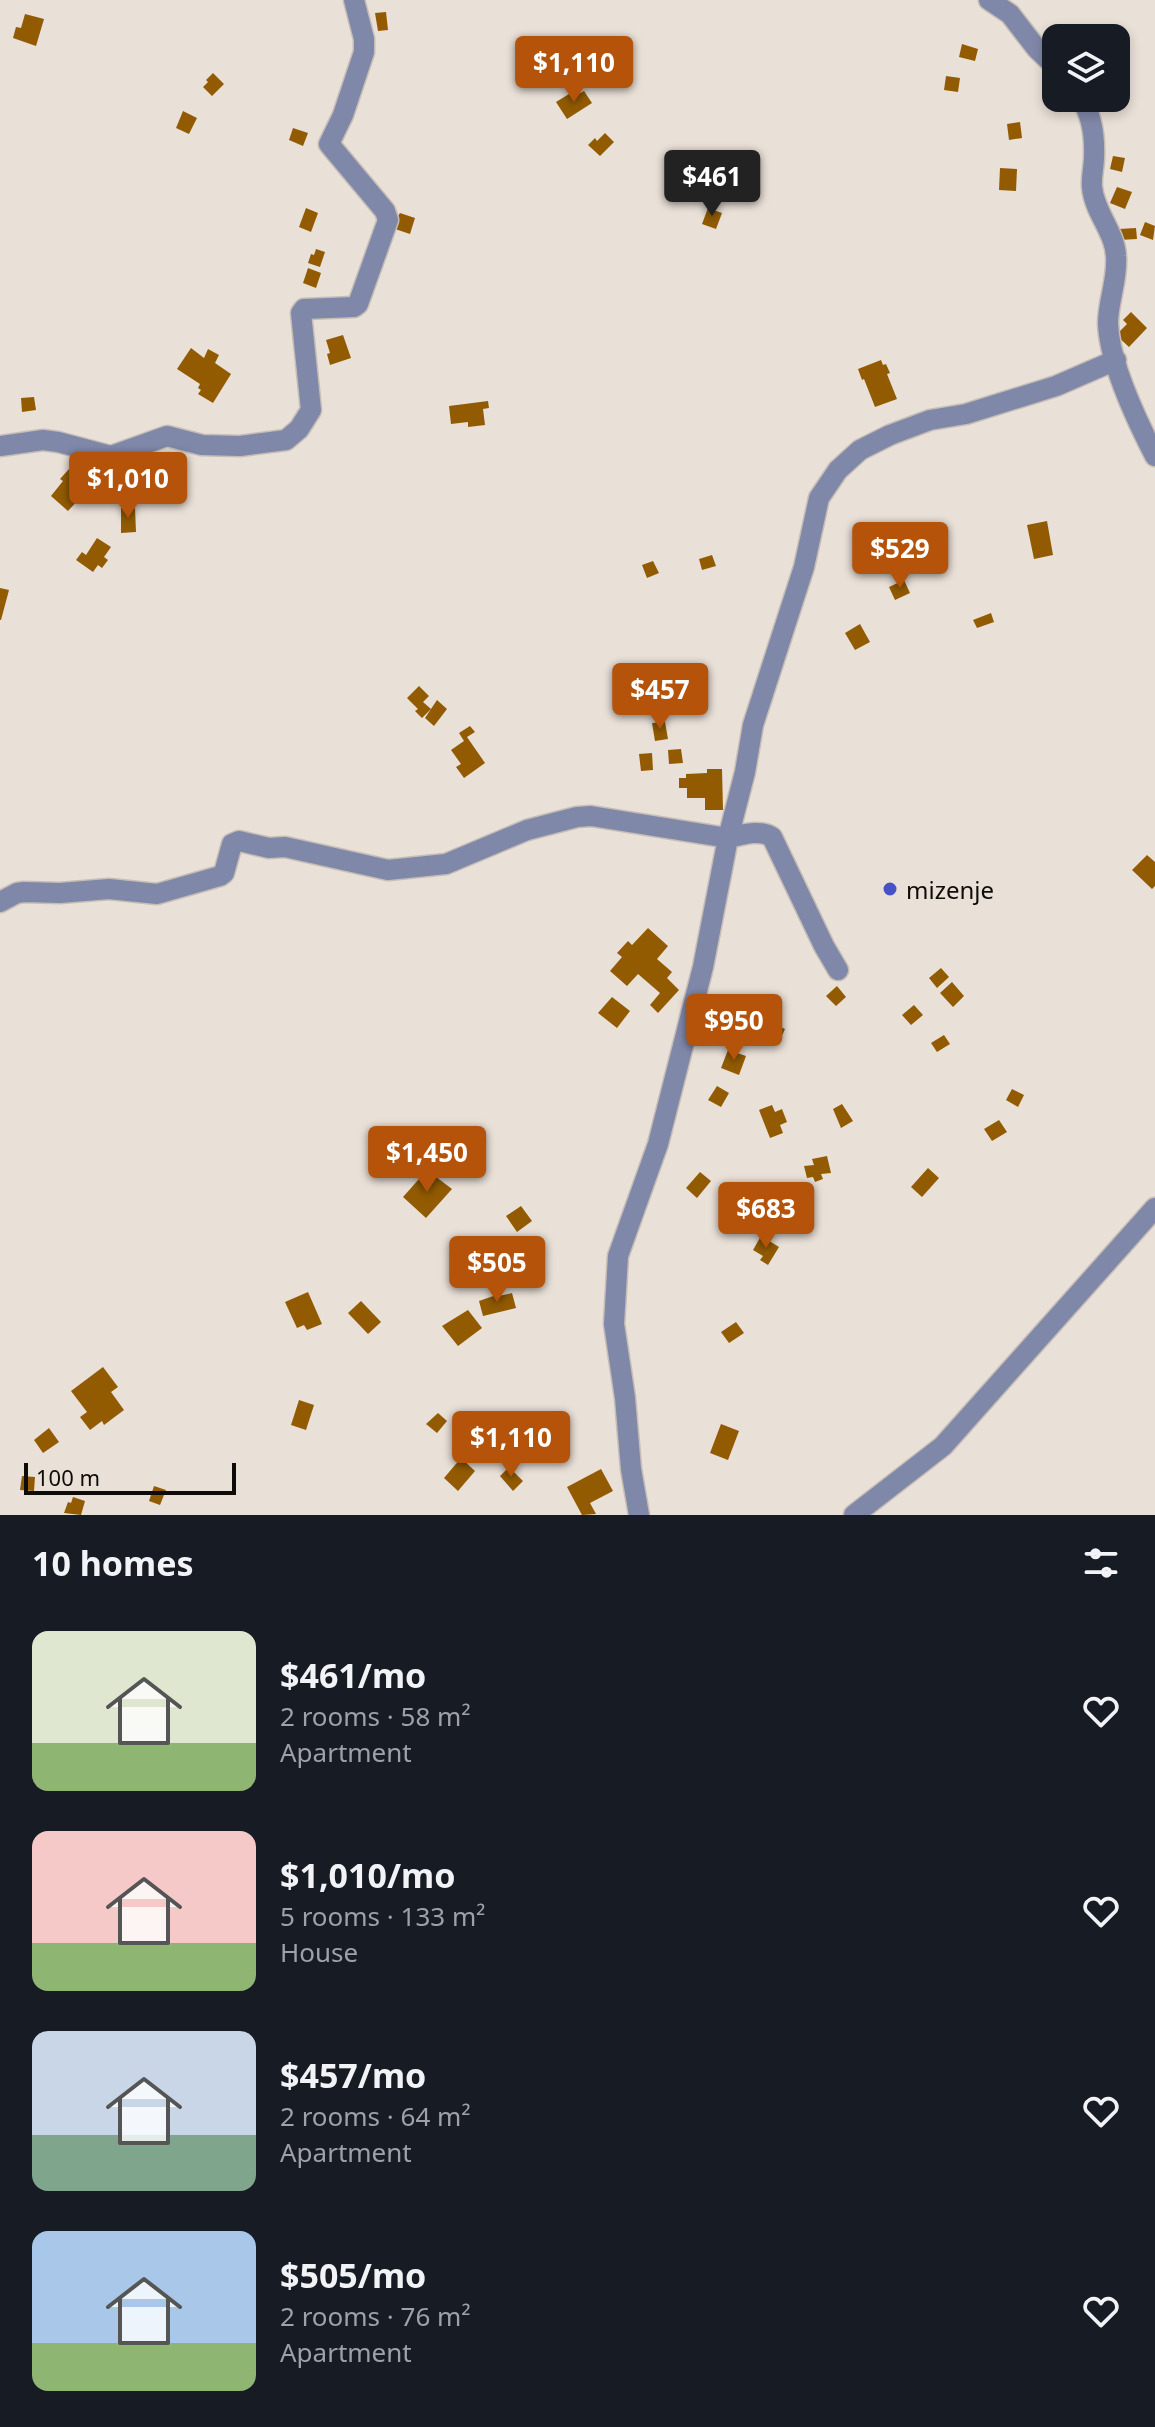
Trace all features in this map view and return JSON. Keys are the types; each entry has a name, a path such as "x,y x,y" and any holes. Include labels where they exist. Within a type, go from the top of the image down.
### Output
{"street":[{"path":"0,446 43,440 111,456 167,436 202,445 240,446 286,440 299,429 311,410 301,313 304,309 354,307 358,304 388,220 385,211 329,144 349,99 364,52 364,39 354,0"},
{"path":"989,0 1010,14 1042,54"},
{"path":"1089,112 1094,133 1094,198 1117,257 1108,327 1129,401 1155,456"},
{"path":"639,1515 614,1324 618,1256 658,1144 702,974 753,725 804,567 818,503 838,470 860,450 890,435 930,420 966,414 1056,386 1116,360"},
{"path":"0,902 24,892 109,889 157,894 220,876 224,873 232,844 239,841 269,848 285,847 381,870 446,864 527,830 584,816 728,838 763,833 772,837 838,970"},
{"path":"854,1515 943,1446 1155,1208"}],"building":[{"path":"386,12 388,30 378,31 375,13"},
{"path":"25,14 44,19 36,46 13,38 16,27 21,28"},
{"path":"962,44 978,49 975,61 959,57"},
{"path":"213,73 224,84 212,96 203,87"},
{"path":"946,76 960,78 958,92 944,90"},
{"path":"584,91 592,103 567,119 556,102 569,94 572,98"},
{"path":"183,111 197,118 189,134 176,128"},
{"path":"1020,122 1022,138 1009,140 1007,124"},
{"path":"293,128 308,133 303,146 289,140"},
{"path":"605,133 614,142 600,156 588,145"},
{"path":"1113,156 1125,158 1122,172 1110,169"},
{"path":"1000,168 1017,169 1016,191 999,190"},
{"path":"665,172 680,172 680,187 665,187"},
{"path":"1117,187 1132,192 1125,209 1110,203"},
{"path":"306,208 318,213 311,232 299,227"},
{"path":"708,208 722,213 716,229 702,224"},
{"path":"400,213 415,218 410,234 395,229 396,215"},
{"path":"1145,222 1155,226 1153,240 1140,235"},
{"path":"1136,228 1137,239 1119,240 1119,229"},
{"path":"316,249 325,252 320,267 308,263"},
{"path":"308,268 321,273 316,288 303,283"},
{"path":"1131,312 1147,328 1129,347 1116,335 1127,324 1123,320"},
{"path":"343,335 351,358 330,365 326,340"},
{"path":"191,348 204,358 208,349 219,355 215,363 231,374 213,403 198,394 200,384 177,369"},
{"path":"881,360 890,373 887,374 897,399 875,407 858,369"},
{"path":"34,397 36,410 22,412 21,398"},
{"path":"488,401 489,408 483,409 485,425 468,427 468,422 451,424 449,406"},
{"path":"69,469 90,487 68,511 51,496"},
{"path":"121,508 135,508 136,532 121,533"},
{"path":"1047,521 1053,555 1034,559 1027,525"},
{"path":"97,538 111,547 104,557 108,560 102,568 98,565 93,572 76,560 82,552 86,555"},
{"path":"712,555 716,566 702,570 699,559"},
{"path":"653,561 659,573 647,578 642,565"},
{"path":"904,580 910,593 895,600 889,587"},
{"path":"0,588 9,590 1,620 0,620"},
{"path":"991,613 994,622 977,628 973,620"},
{"path":"860,624 870,642 855,650 845,633"},
{"path":"419,686 429,696 423,702 431,709 422,718 407,698"},
{"path":"437,700 447,709 434,726 425,718"},
{"path":"665,722 668,739 655,741 652,723"},
{"path":"470,726 475,732 467,737 485,763 464,778 456,767 461,764 451,750 464,741 459,733"},
{"path":"681,749 683,763 669,764 668,750"},
{"path":"652,753 653,770 641,771 639,754"},
{"path":"707,769 722,769 723,810 705,810 705,798 687,798 687,788 679,788 679,778 686,778 686,774 707,773"},
{"path":"1147,855 1155,862 1155,886 1152,889 1132,870"},
{"path":"648,928 668,946 657,959 672,972 667,978 679,990 658,1013 650,1005 660,993 638,974 627,986 610,971 622,957 617,953 628,941 632,945"},
{"path":"941,968 949,977 937,988 929,978"},
{"path":"952,982 964,996 953,1007 940,993"},
{"path":"837,986 846,997 836,1006 826,996"},
{"path":"612,997 630,1011 617,1028 598,1013"},
{"path":"914,1005 923,1015 911,1025 902,1015"},
{"path":"774,1024 785,1029 779,1042 764,1035 768,1026 772,1028"},
{"path":"944,1035 950,1044 937,1052 931,1043"},
{"path":"728,1050 746,1056 739,1075 721,1068"},
{"path":"717,1086 729,1093 721,1107 708,1100"},
{"path":"1012,1089 1024,1095 1018,1107 1006,1100"},
{"path":"842,1104 853,1121 841,1128 833,1109"},
{"path":"772,1105 775,1112 782,1109 787,1122 780,1125 783,1133 770,1138 759,1110"},
{"path":"999,1120 1007,1132 992,1141 984,1129"},
{"path":"827,1156 831,1173 821,1174 823,1179 815,1182 813,1177 807,1178 804,1166 814,1165 812,1159"},
{"path":"928,1168 939,1178 922,1197 911,1187"},
{"path":"427,1170 452,1189 426,1218 403,1197"},
{"path":"700,1172 711,1181 697,1198 686,1188"},
{"path":"521,1206 532,1221 517,1232 506,1216"},
{"path":"761,1236 779,1247 768,1265 760,1260 763,1256 753,1250"},
{"path":"308,1292 322,1324 307,1330 304,1325 297,1328 285,1302"},
{"path":"512,1293 516,1308 483,1316 479,1301"},
{"path":"361,1301 381,1322 368,1334 348,1313"},
{"path":"468,1310 482,1328 458,1346 442,1326"},
{"path":"736,1322 744,1333 729,1343 721,1332"},
{"path":"103,1367 118,1387 111,1392 124,1410 104,1425 102,1421 90,1430 80,1417 87,1412 71,1391"},
{"path":"299,1400 314,1405 306,1430 291,1425"},
{"path":"438,1413 447,1421 437,1433 426,1424"},
{"path":"721,1424 739,1431 728,1460 710,1453"},
{"path":"49,1428 59,1442 43,1453 34,1440"},
{"path":"461,1458 475,1471 458,1491 444,1478"},
{"path":"509,1467 523,1481 513,1491 500,1476"},
{"path":"601,1469 613,1491 590,1503 596,1514 582,1515 567,1487"},
{"path":"22,1476 35,1477 34,1491 20,1490"},
{"path":"154,1486 166,1490 160,1505 149,1501"},
{"path":"73,1497 85,1501 81,1515 64,1513"}],"place":[{"name":"mizenje","path":"890,889"}]}
